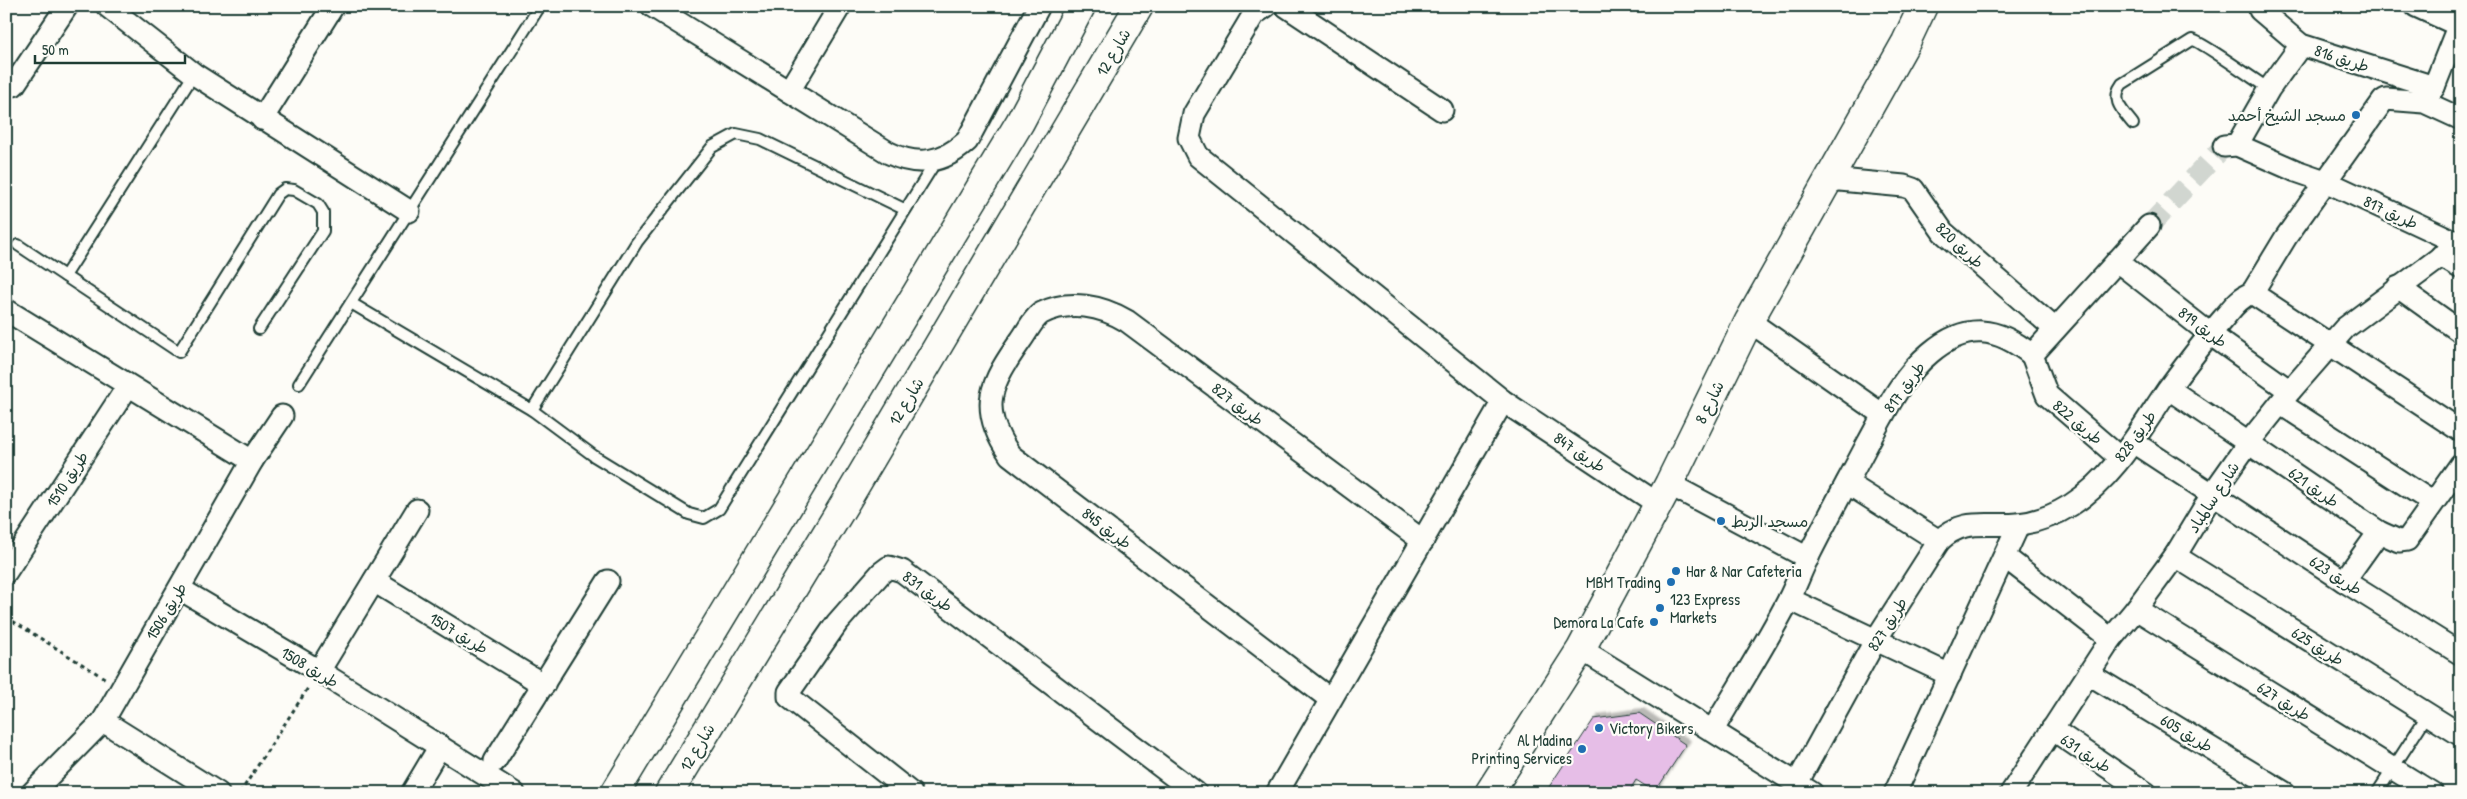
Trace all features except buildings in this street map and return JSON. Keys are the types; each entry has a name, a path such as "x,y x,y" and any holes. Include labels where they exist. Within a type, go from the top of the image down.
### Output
{"street":[{"path":"9,87 67,6"},
{"path":"107,6 194,74 409,210"},
{"path":"262,118 333,6"},
{"path":"789,91 840,6"},
{"path":"655,7 904,160 936,161 954,153 967,141 1039,6"},
{"path":"615,793 1020,122 1081,6"},
{"path":"1114,52 1126,6"},
{"name":"شارع 12","path":"669,793 848,498 1114,52 1139,6"},
{"name":"طريق 847","path":"1266,6 1254,14 1194,114 1189,138 1198,156 1503,401 1663,494 1808,558"},
{"path":"1286,6 1442,110"},
{"name":"شارع 8","path":"1489,793 1581,649 1663,494 1749,321 1906,42 1923,6"},
{"path":"2416,6 2460,22 2429,94"},
{"name":"طريق 816","path":"2260,10 2301,44 2429,94"},
{"path":"2269,89 2301,44"},
{"name":"طريق 817","path":"2269,89 2231,145 2325,181 2453,247 2461,268"},
{"path":"2461,119 2429,94 2386,99 2286,237 2252,293 2461,430"},
{"name":"طريق 820","path":"1829,179 1904,186 1913,189 1942,232 2055,329"},
{"path":"2032,355 2149,226"},
{"name":"شارع سالمباد","path":"2011,793 2111,639 2175,556 2213,493 2249,442 2345,328 2453,247"},
{"name":"طريق 819","path":"2117,261 2210,334 2285,398 2432,502"},
{"path":"2398,287 2461,332"},
{"name":"طريق 828","path":"2019,524 2048,518 2072,504 2097,484 2126,450 2169,388 2210,334 2243,296 2252,293"},
{"name":"طريق 827","path":"1040,314 1054,308 1083,306 1113,313 1127,321 1423,541"},
{"path":"6,310 252,461"},
{"name":"طريق 845","path":"1040,314 999,372 994,386 992,417 996,430 1010,455 1330,699"},
{"path":"1749,321 1883,415"},
{"name":"طريق 817","path":"1713,730 1789,598 1883,415 1913,369 1930,352 1951,339 1972,332 1994,332 2014,341 2032,355"},
{"name":"طريق 822","path":"2032,355 2047,395 2126,450 2213,493"},
{"name":"طريق 1510","path":"6,572 128,386"},
{"name":"طريق 621","path":"2169,388 2378,532 2399,541 2407,540 2432,502"},
{"path":"1277,793 1503,401"},
{"name":"طريق 1506","path":"32,793 103,721 252,461 282,416"},
{"path":"2432,502 2461,464"},
{"path":"1847,483 1939,541"},
{"name":"طريق 623","path":"2213,493 2344,581 2461,654"},
{"path":"319,671 417,510"},
{"path":"1894,793 2019,524"},
{"name":"طريق 827","path":"1581,649 1805,788 1875,641 1939,541 1951,529 1962,526 2019,524"},
{"path":"2344,581 2378,532"},
{"name":"طريق 625","path":"2175,556 2461,735"},
{"path":"2005,557 2111,639"},
{"name":"طريق 831","path":"911,793 789,697 789,692 837,623 881,573 889,567 902,571 1196,793"},
{"name":"طريق 1507","path":"374,581 544,685"},
{"path":"495,761 608,582"},
{"name":"طريق 1508","path":"180,589 319,671 514,793"},
{"path":"1789,598 1875,641 1950,675"},
{"name":"طريق 627","path":"2136,609 2432,793"},
{"name":"طريق 605","path":"2088,674 2285,793"},
{"path":"103,721 218,793"},
{"name":"طريق 631","path":"2052,730 2139,791"},
{"path":"412,793 440,746"}],"lane":[{"path":"299,384 540,6"},
{"path":"2133,124 2118,104 2118,90 2122,84 2187,41 2197,40 2231,65 2269,89"},
{"path":"65,276 194,74"},
{"path":"532,410 637,242 712,147 736,134 760,139 904,209"},
{"path":"351,303 532,410 594,456 689,514 704,518 719,509 904,209 936,161"},
{"path":"18,245 179,352 278,194 285,189 294,190 318,204 323,212 323,231 259,329"},
{"path":"2376,793 2428,714"}],"path":[{"path":"6,617 121,688"},
{"path":"240,793 319,671"}],"tunnel":[{"path":"2149,226 2224,146"}],"place":[{"name":"مسجد الشيخ أحمد","path":"2356,115"},
{"name":"مسجد الربط","path":"1721,521"},
{"name":"Har & Nar Cafeteria","path":"1676,571"},
{"name":"MBM Trading","path":"1671,582"},
{"name":"123 Express Markets","path":"1660,608"},
{"name":"Demora La Cafe","path":"1654,622"},
{"name":"Victory Bikers","path":"1599,728"},
{"name":"Al Madina Printing Services","path":"1582,749"}]}
